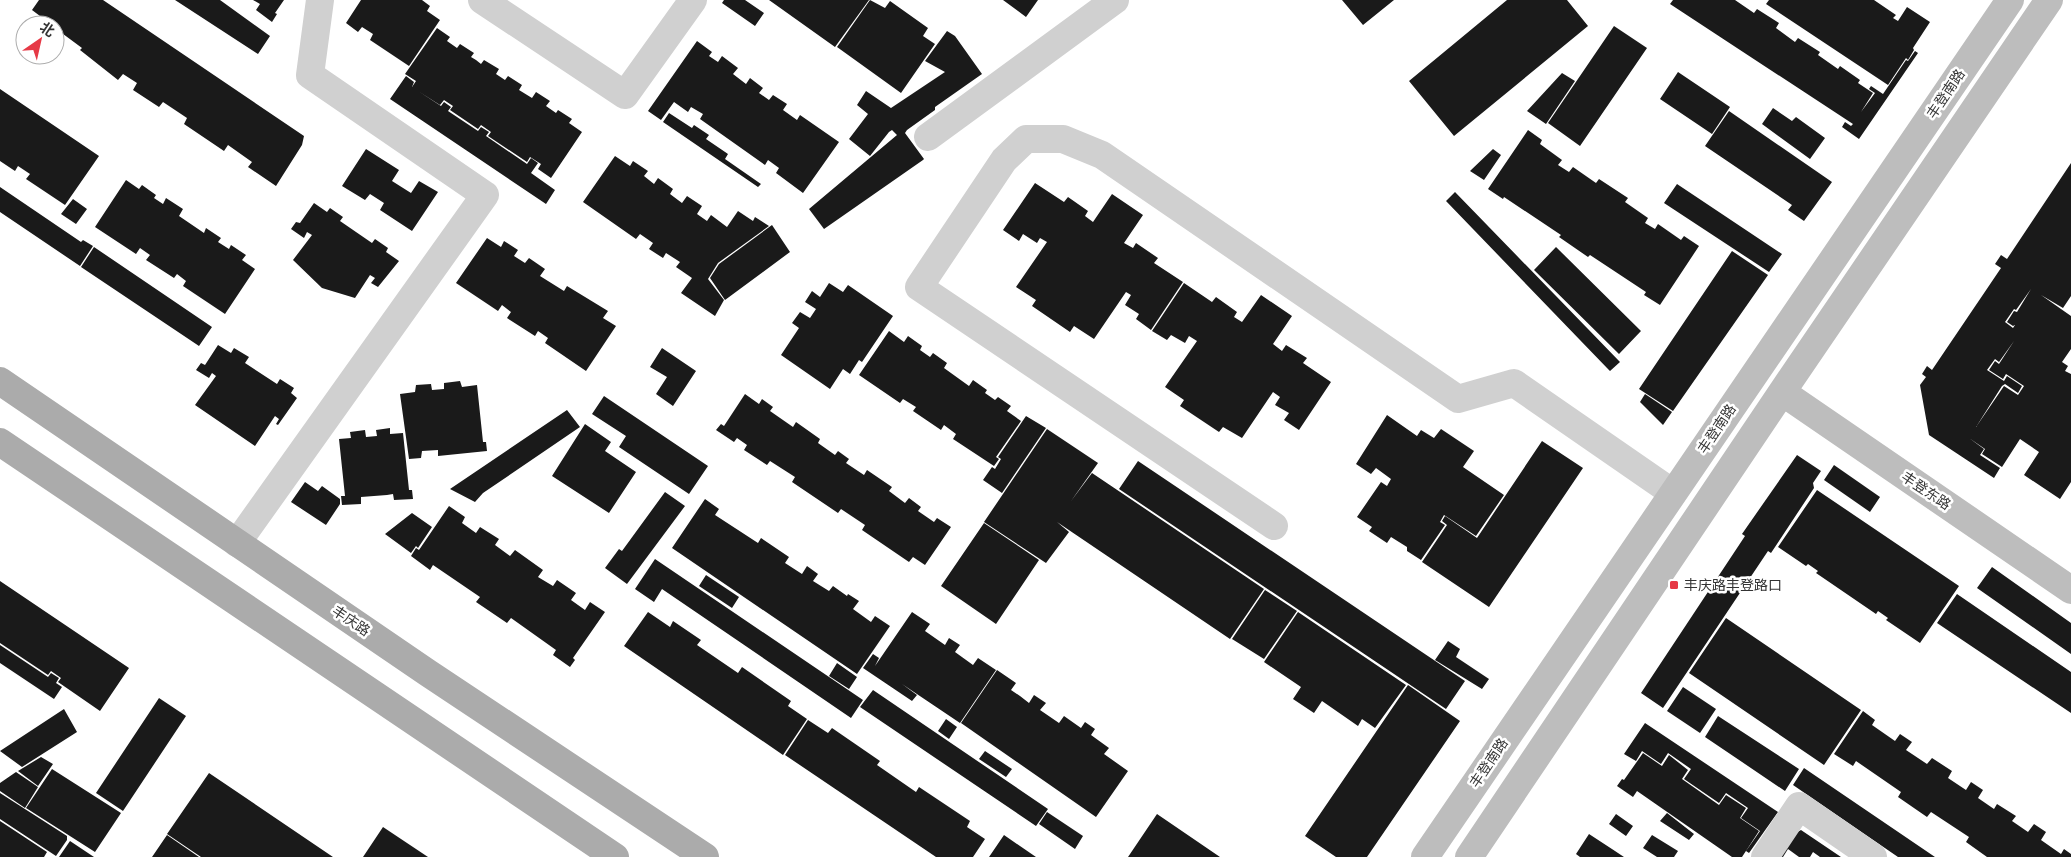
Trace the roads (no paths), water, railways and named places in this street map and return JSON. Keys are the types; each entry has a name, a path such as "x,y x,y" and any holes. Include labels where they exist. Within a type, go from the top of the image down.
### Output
{"main road":[{"name":"丰庆路","path":"0,381 428,673 705,857"},
{"path":"0,442 615,857"}],"street":[{"path":"237,543 486,195 310,75 320,0"},
{"path":"482,0 625,95 693,0"},
{"path":"928,137 1115,0"},
{"name":"丰登南路","path":"1425,857 2010,0"},
{"path":"1469,857 2049,0"},
{"path":"1274,526 919,287 1004,160 1026,139 1062,139 1102,155 1458,398 1514,383 1673,493"},
{"name":"丰登东路","path":"1782,392 2071,590"},
{"path":"1765,857 1799,806 1873,857"}],"place":[{"name":"丰庆路丰登路口","path":"1674,585"}]}
